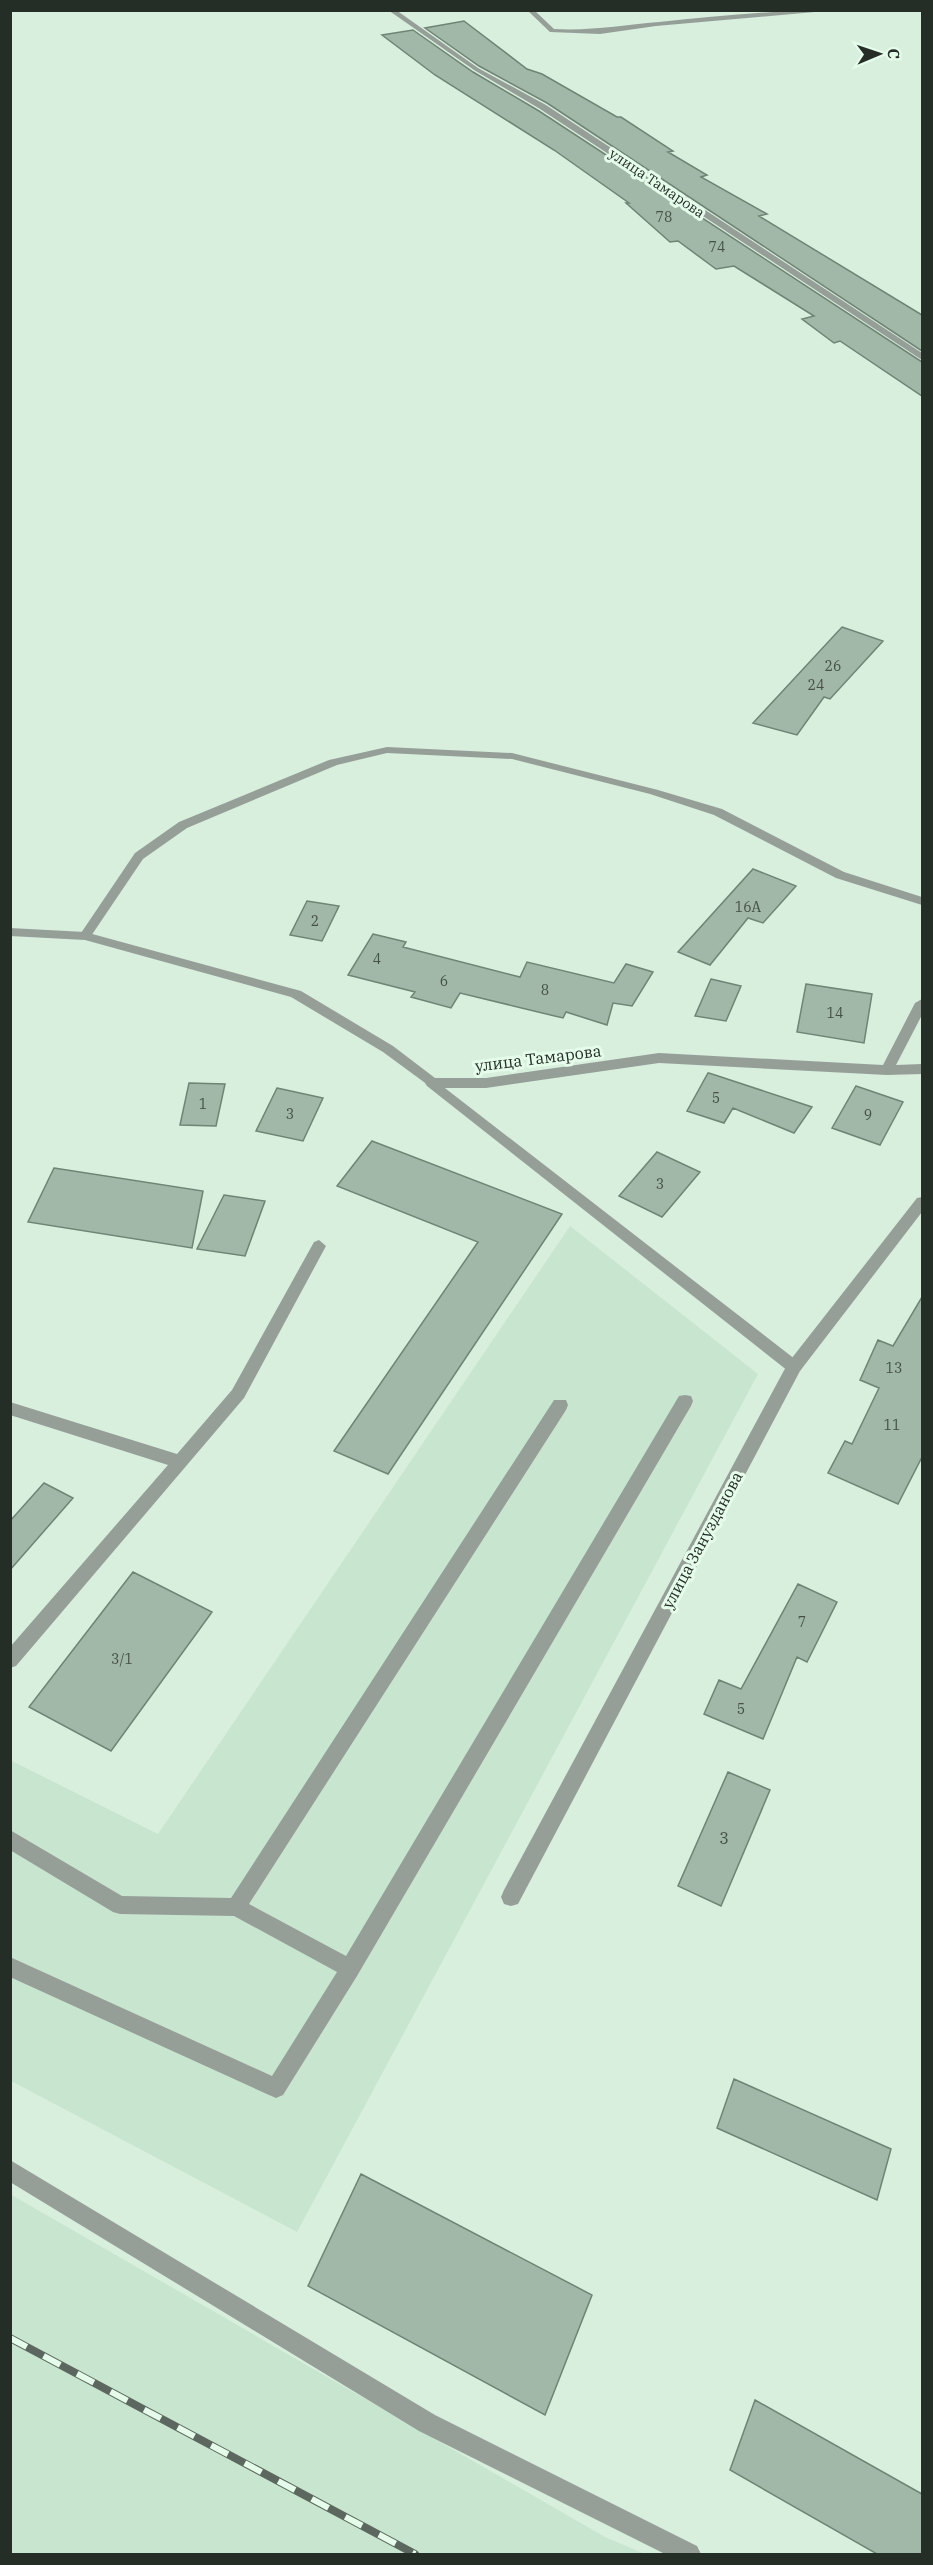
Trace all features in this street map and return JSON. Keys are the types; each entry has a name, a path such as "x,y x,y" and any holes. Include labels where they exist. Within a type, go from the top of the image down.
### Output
{"street":[{"name":"улица Тамарова","path":"391,10 476,69 543,107 922,357"},
{"path":"530,10 552,31 570,32 834,10"},
{"path":"85,936 139,856 183,825 333,762 387,750 512,756 654,792 718,812 840,875 922,901"},
{"path":"10,932 85,936 296,994 388,1048 794,1367"},
{"path":"887,1070 922,1003"},
{"name":"улица Тамарова","path":"432,1083 486,1083 659,1059 887,1070 922,1069"},
{"name":"улица Занузданова","path":"511,1897 794,1367 922,1202"},
{"path":"10,1660 238,1394 319,1246"},
{"path":"10,1967 276,2088 350,1969 686,1401"},
{"path":"236,1907 560,1405"},
{"path":"10,1408 180,1462"},
{"path":"10,1839 120,1905 236,1907 350,1969"},
{"path":"10,2170 427,2423 689,2554"}],"shaded area":[{"path":"570,1226 758,1374 297,2232 11,2081 10,1760 158,1834"},
{"path":"10,2194 605,2537 645,2554 11,2554"}],"building":[{"path":"464,21 527,69 542,74 617,117 621,117 673,151 668,152 707,175 701,177 767,214 759,216 922,315 922,351 547,103 479,66 425,28"},
{"path":"413,30 473,72 539,111 922,362 922,396 840,341 834,343 802,319 814,316 734,266 716,269 678,241 670,242 626,203 629,203 554,150 435,75 382,35"},
{"path":"842,627 883,641 830,699 824,697 797,735 753,723"},
{"path":"753,869 796,886 763,923 748,918 710,965 678,952"},
{"path":"307,901 339,906 322,941 290,935"},
{"path":"373,934 406,942 403,947 520,977 527,962 614,983 626,964 653,972 632,1006 613,1003 607,1025 566,1012 563,1018 460,993 451,1008 411,997 415,992 348,975"},
{"path":"711,979 741,986 726,1021 695,1016"},
{"path":"806,984 872,994 864,1043 797,1032"},
{"path":"708,1073 812,1107 794,1133 733,1108 724,1123 687,1111"},
{"path":"189,1083 225,1084 216,1126 180,1125"},
{"path":"856,1086 903,1102 880,1145 832,1128"},
{"path":"277,1088 323,1098 303,1141 256,1131"},
{"path":"372,1141 562,1214 388,1474 334,1451 478,1242 337,1186"},
{"path":"657,1152 700,1172 662,1217 619,1196"},
{"path":"54,1168 203,1191 192,1248 28,1222"},
{"path":"224,1195 265,1201 245,1256 197,1249"},
{"path":"922,1297 922,1457 898,1504 828,1473 845,1441 852,1444 879,1388 860,1380 878,1340 893,1346"},
{"path":"44,1483 73,1498 10,1570 10,1521"},
{"path":"133,1572 212,1612 111,1751 29,1707"},
{"path":"798,1584 837,1602 807,1662 797,1657 763,1739 704,1714 719,1680 741,1689"},
{"path":"728,1772 770,1790 721,1906 678,1886"},
{"path":"734,2079 891,2149 877,2200 717,2128"},
{"path":"361,2174 592,2295 545,2415 308,2286"},
{"path":"755,2400 922,2494 922,2554 877,2554 730,2470"}],"railway":[{"path":"10,2338 415,2554"}]}
